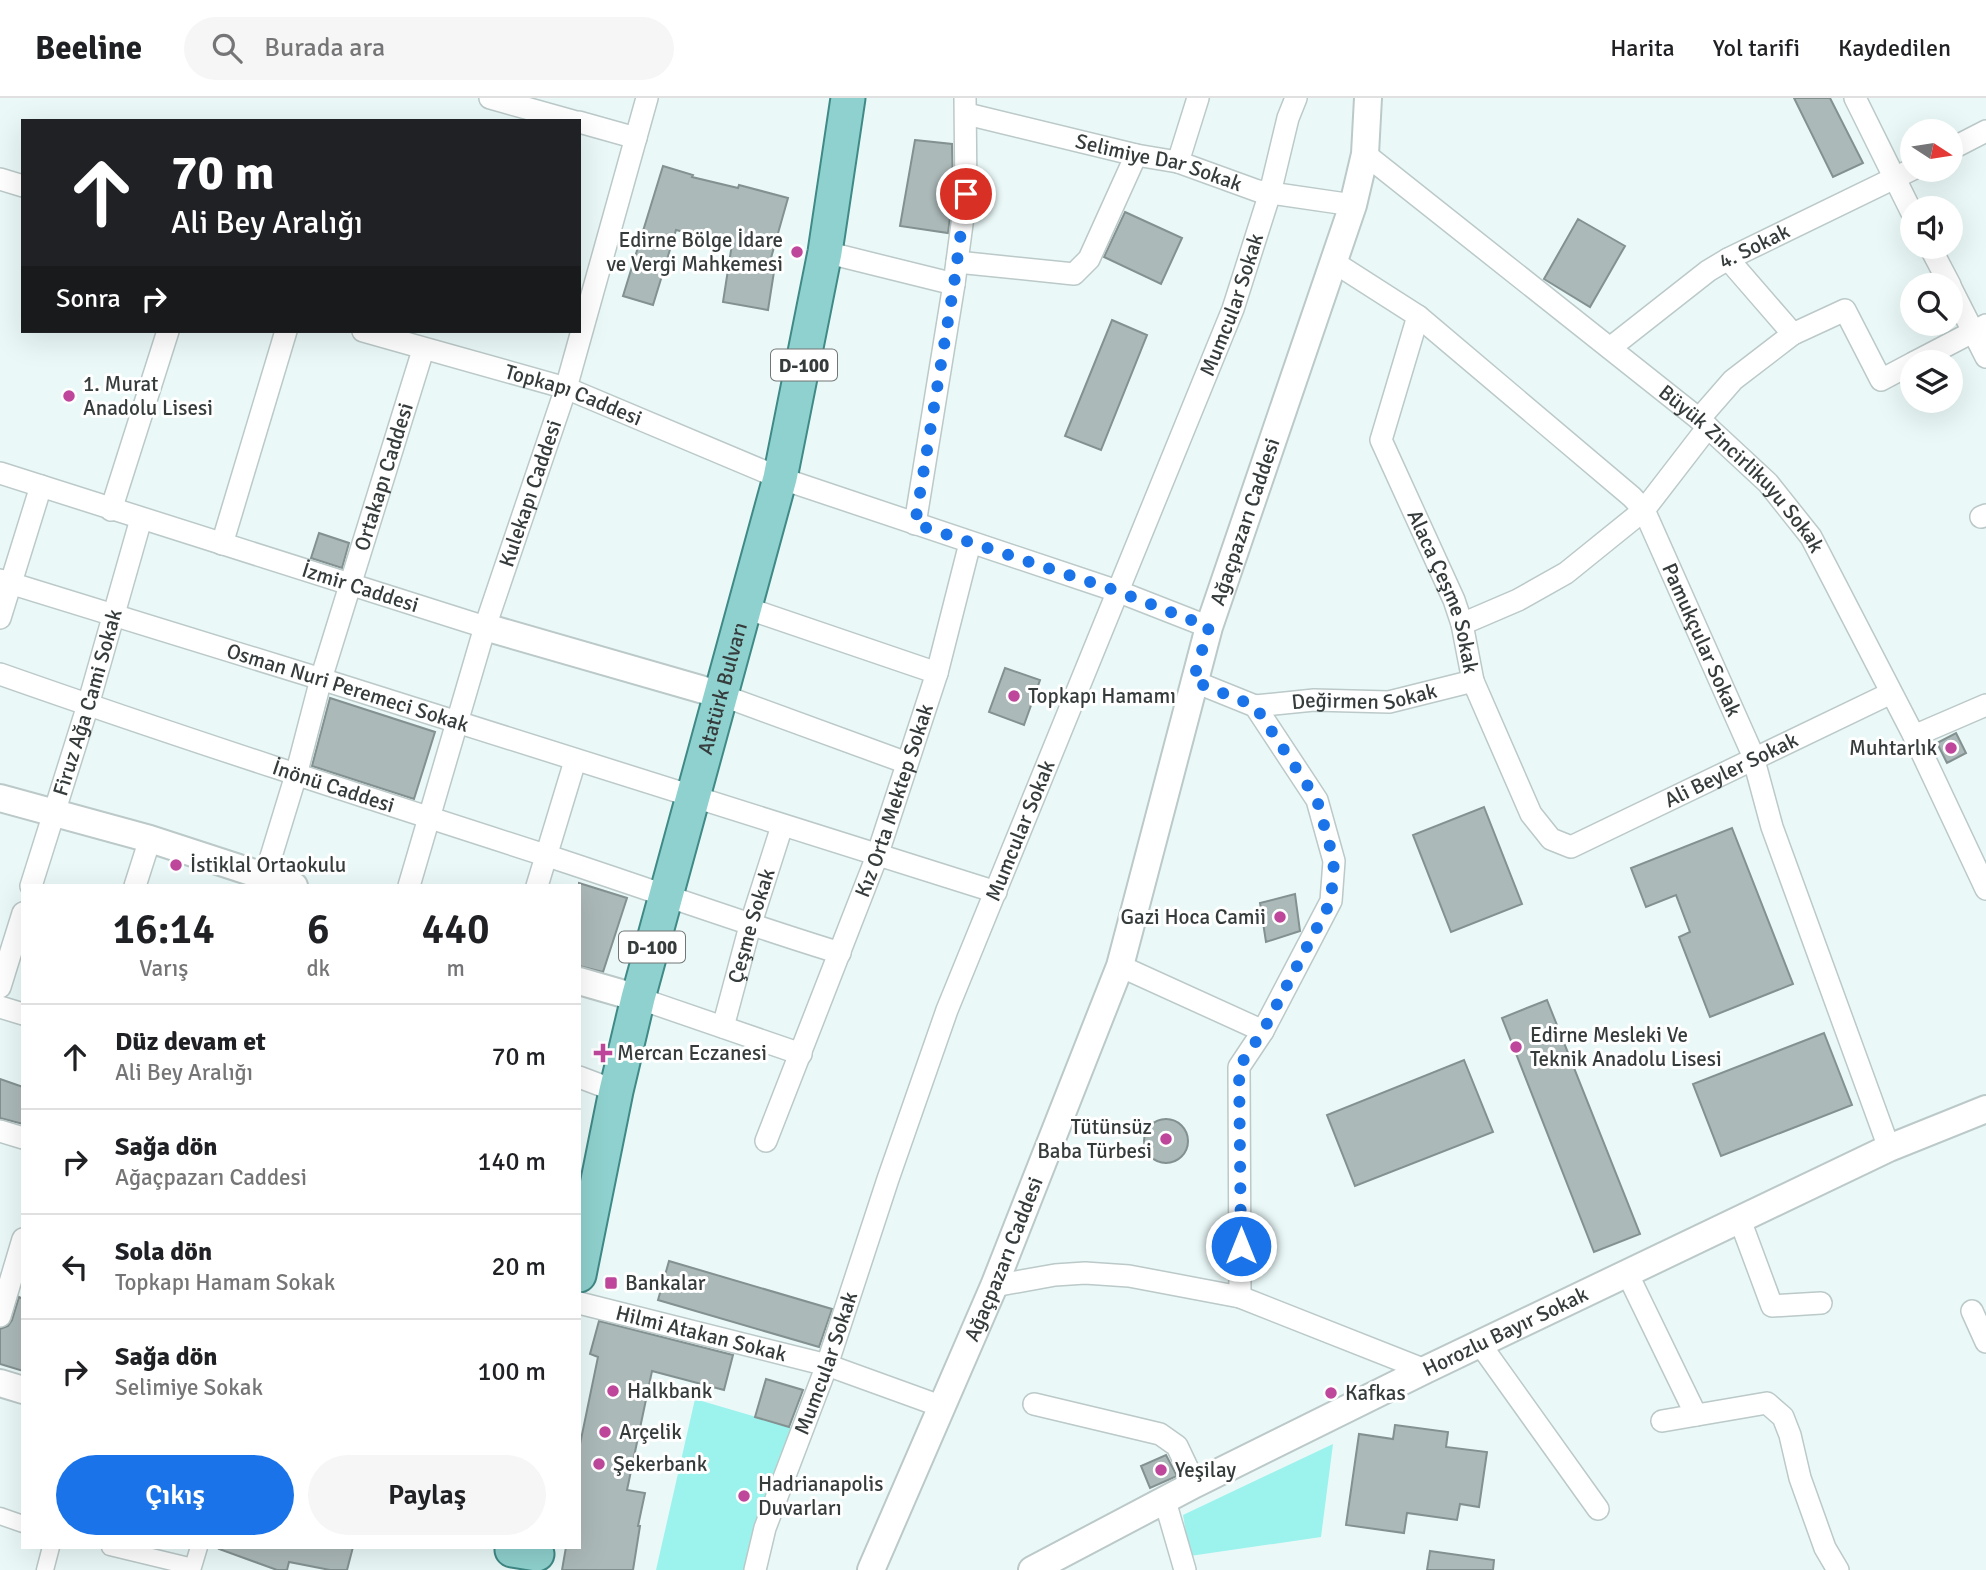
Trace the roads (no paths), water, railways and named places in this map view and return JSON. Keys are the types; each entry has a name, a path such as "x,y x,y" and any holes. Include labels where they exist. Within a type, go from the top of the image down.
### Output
{"main road":[{"name":"Atatürk Bulvarı","path":"581,1265 616,1091 638,998 780,478 825,252 848,98"}],"street":[{"name":"Kulekapı Caddesi","path":"410,884 485,627 566,388 647,98"},
{"path":"1178,162 1198,98"},
{"name":"Mumcular Sokak","path":"755,1570 765,1528 827,1365 947,1010 1233,309 1270,193 1288,118 1296,98"},
{"name":"Ağaçpazarı Caddesi","path":"871,1570 994,1286 1121,966 1209,627 1353,205 1366,154 1368,98"},
{"path":"1855,98 1900,169"},
{"path":"502,100 566,119"},
{"path":"915,524 966,194 966,106"},
{"name":"Selimiye Dar Sokak","path":"966,106 1136,155 1178,162 1258,191 1353,205"},
{"path":"581,123 636,138"},
{"path":"1964,142 1986,131"},
{"name":"Büyük Zincirlikuyu Sokak","path":"1366,154 1704,423 1768,483 1811,537 1914,736 1986,889"},
{"path":"957,262 1074,274 1089,258 1136,155"},
{"name":"4. Sokak","path":"1610,348 1708,271 1728,259 1900,175"},
{"path":"0,179 21,185"},
{"path":"825,252 954,284"},
{"path":"1728,259 1793,334"},
{"name":"Pamukçular Sokak","path":"1332,261 1418,316 1632,496 1644,510 1754,761 1772,827 1889,1148"},
{"path":"1963,303 1980,328 1986,357"},
{"path":"1462,624 1518,600 1566,573 1644,510 1733,380 1793,334 1845,310 1881,380 1900,370"},
{"name":"Alaca Çeşme Sokak","path":"1418,316 1381,440 1448,588 1462,624 1473,681 1531,814 1551,838 1571,847"},
{"path":"1939,350 1980,328"},
{"path":"111,510 167,333"},
{"path":"222,544 285,333"},
{"name":"Topkapı Caddesi","path":"370,333 566,388 780,478 1117,591 1209,627"},
{"name":"Ortakapı Caddesi","path":"263,880 296,775 321,678 423,349"},
{"name":"İzmir Caddesi","path":"0,473 485,627 722,695"},
{"path":"0,618 5,582 41,486"},
{"name":"Firuz Ağa Cami Sokak","path":"32,884 88,705 141,519"},
{"name":"Kız Orta Mektep Sokak","path":"766,1141 877,856 937,673 970,543"},
{"name":"Osman Nuri Peremeci Sokak","path":"5,582 321,678 575,761 996,892"},
{"path":"746,608 937,673"},
{"name":"İnönü Caddesi","path":"0,674 296,775 667,895 750,926 840,953"},
{"path":"1193,681 1255,706 1317,800 1334,861 1331,901 1263,1031 1239,1067 1240,1297"},
{"name":"Değirmen Sokak","path":"1255,706 1314,700 1389,702 1473,681"},
{"name":"Ali Beyler Sokak","path":"1571,847 1891,693"},
{"path":"722,695 907,763"},
{"path":"1914,736 1986,705"},
{"path":"538,884 575,761"},
{"path":"0,798 150,839 263,880 284,884"},
{"name":"Çeşme Sokak","path":"723,1027 750,926 782,826"},
{"path":"136,884 150,839"},
{"path":"0,987 21,919"},
{"path":"1121,966 1263,1031"},
{"path":"581,982 638,998 801,1054"},
{"path":"0,1007 21,1013"},
{"path":"581,1078 616,1091"},
{"name":"Horozlu Bayır Sokak","path":"1032,1570 1195,1484 1425,1370 1889,1148 1986,1108"},
{"path":"0,1130 21,1137"},
{"path":"1740,1220 1772,1306 1821,1303"},
{"path":"0,1316 16,1247"},
{"path":"994,1286 1055,1275 1085,1273 1129,1276 1240,1297 1425,1370"},
{"path":"1627,1273 1696,1415"},
{"name":"Hilmi Atakan Sokak","path":"581,1304 827,1365 943,1407"},
{"path":"1972,1311 1986,1342"},
{"path":"1480,1344 1598,1509"},
{"path":"0,1383 21,1389"},
{"path":"1034,1404 1160,1434 1177,1446 1195,1484"},
{"path":"1662,1421 1767,1404 1783,1417 1800,1478 1821,1536 1838,1570"},
{"path":"1166,1501 1185,1570"},
{"path":"0,1516 21,1523"},
{"path":"45,1570 50,1549"},
{"path":"118,1549 193,1567 198,1549"}],"place":[{"name":"Edirne Bölge İdare ve Vergi Mahkemesi","path":"797,252"},
{"name":"1. Murat Anadolu Lisesi","path":"69,396"},
{"name":"Topkapı Hamamı","path":"1014,696"},
{"name":"Muhtarlık","path":"1951,748"},
{"name":"İstiklal Ortaokulu","path":"176,865"},
{"name":"Gazi Hoca Camii","path":"1280,917"},
{"name":"Edirne Mesleki Ve Teknik Anadolu Lisesi","path":"1516,1047"},
{"name":"Mercan Eczanesi","path":"603,1053"},
{"name":"Tütünsüz Baba Türbesi","path":"1166,1139"},
{"name":"Bankalar","path":"611,1283"},
{"name":"Halkbank","path":"613,1391"},
{"name":"Kafkas","path":"1331,1393"},
{"name":"Arçelik","path":"605,1432"},
{"name":"Şekerbank","path":"599,1464"},
{"name":"Yeşilay","path":"1161,1470"},
{"name":"Hadrianapolis Duvarları","path":"744,1496"}]}
